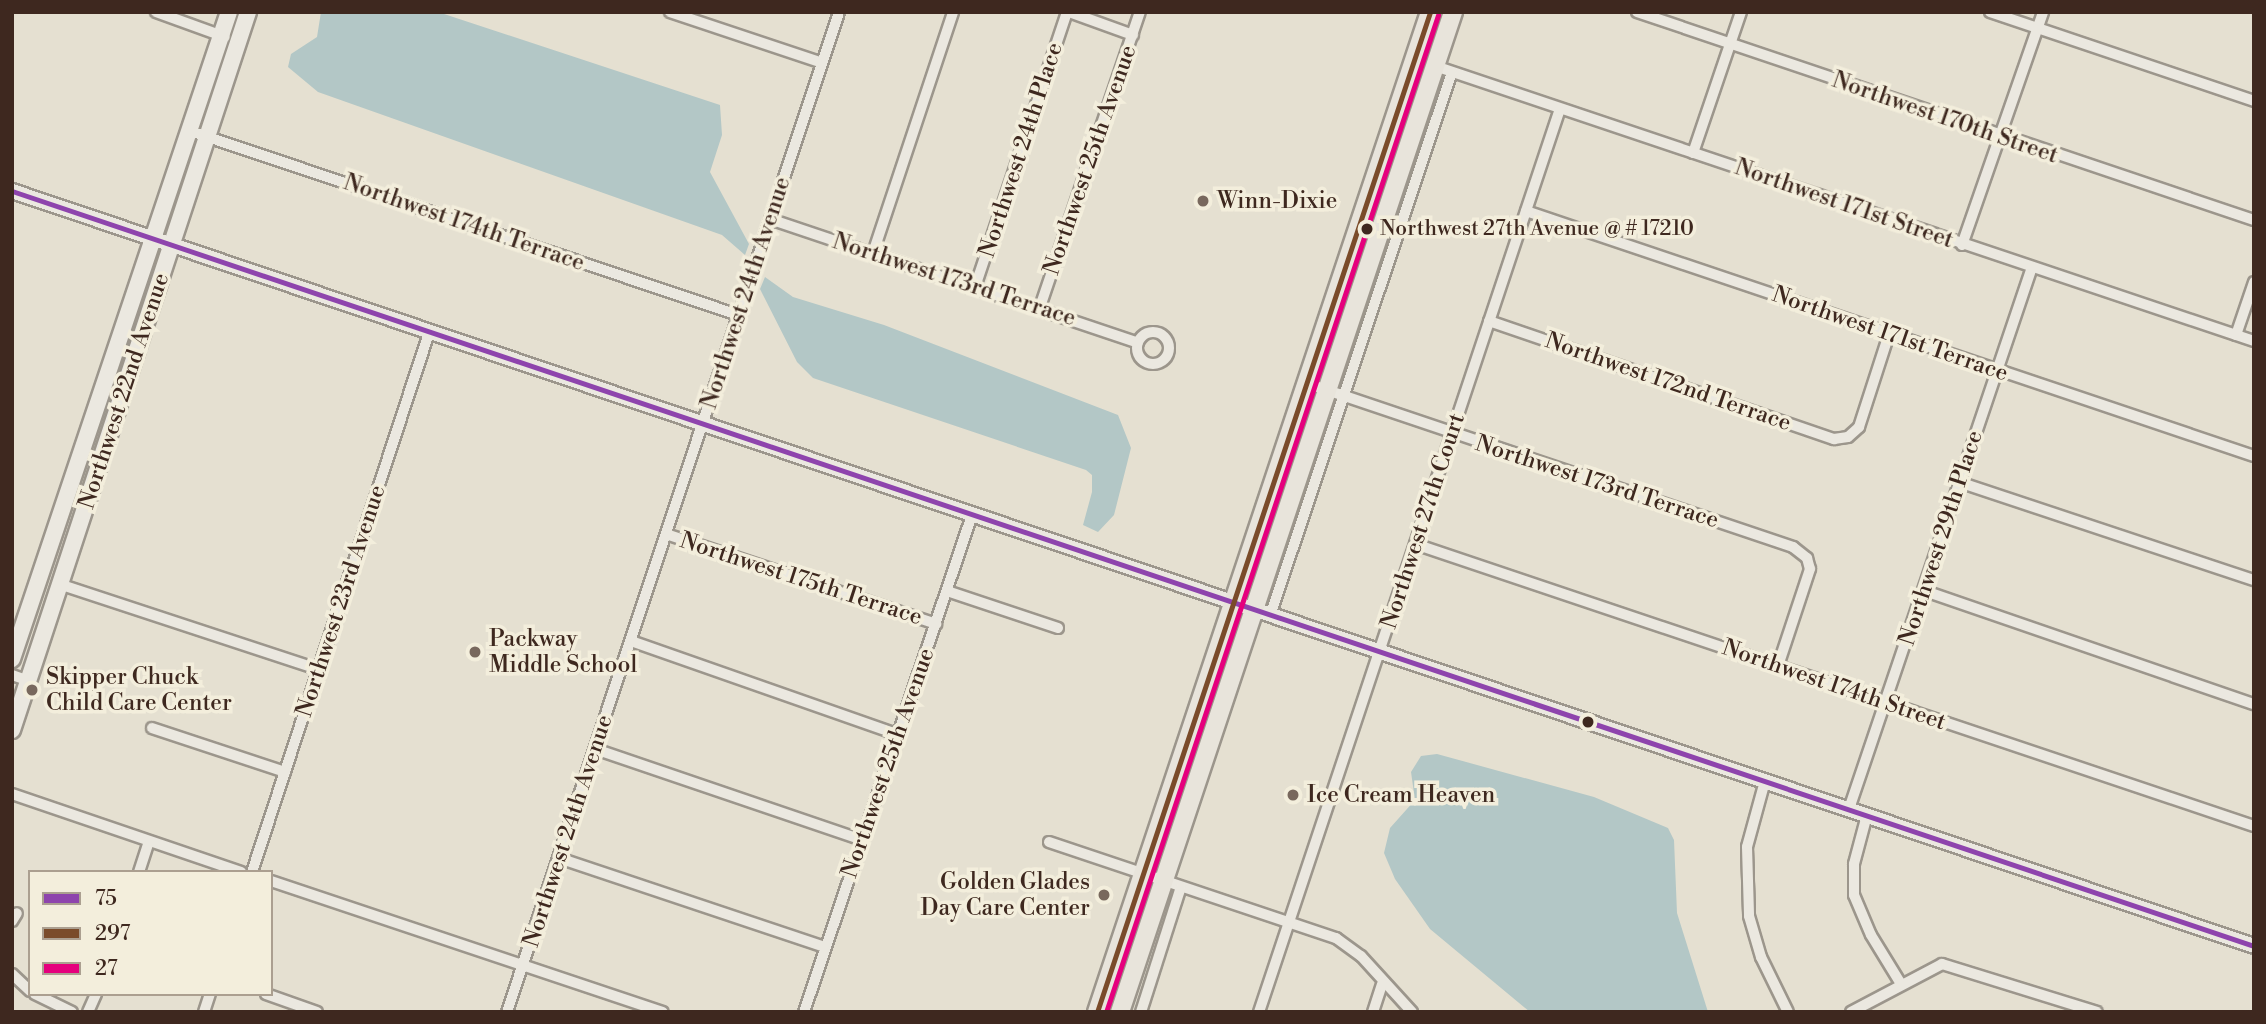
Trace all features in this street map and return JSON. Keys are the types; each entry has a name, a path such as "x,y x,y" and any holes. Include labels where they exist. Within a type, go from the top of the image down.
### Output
{"main road":[{"name":"Northwest 22nd Avenue","path":"12,659 229,12"},
{"name":"Northwest 22nd Avenue","path":"12,730 248,12"},
{"path":"1431,12 1442,64"},
{"path":"1097,1012 1431,12"},
{"path":"1120,1012 1163,880 1263,611 1335,393 1389,204 1442,64 1453,12"},
{"path":"1368,197 1389,204"}],"street":[{"path":"156,12 238,42"},
{"path":"670,12 822,63"},
{"name":"Northwest 24th Avenue","path":"507,1012 839,12"},
{"path":"873,253 953,12"},
{"path":"1068,12 1133,35"},
{"name":"Northwest 24th Place","path":"975,287 1068,12"},
{"name":"Northwest 25th Avenue","path":"1040,307 1140,12"},
{"name":"Northwest 170th Street","path":"1637,12 2003,138 2254,220"},
{"path":"1693,153 1741,12"},
{"path":"1990,12 2254,101"},
{"path":"1962,244 2003,138 2043,12"},
{"path":"1335,393 1442,64"},
{"name":"Northwest 171st Street","path":"1442,64 1560,109 2254,341"},
{"name":"Northwest 27th Court","path":"1259,1012 1560,109"},
{"name":"Northwest 174th Terrace","path":"190,131 738,315"},
{"path":"12,191 972,515 1234,600 1380,652 2254,946"},
{"name":"Northwest 171st Terrace","path":"1526,211 2254,456"},
{"name":"Northwest 173rd Terrace","path":"771,219 1040,307 1138,343"},
{"name":"Northwest 29th Place","path":"1849,809 1925,591 2032,267"},
{"path":"2236,335 2254,282"},
{"name":"Northwest 172nd Terrace","path":"1489,321 1834,439 1848,437 1858,426 1889,334"},
{"name":"Northwest 23rd Avenue","path":"253,870 430,330"},
{"name":"Northwest 173rd Terrace","path":"1306,383 1793,547 1807,558 1808,581 1777,666"},
{"path":"1959,482 2254,580"},
{"name":"Northwest 25th Avenue","path":"804,1012 972,515"},
{"name":"Northwest 175th Terrace","path":"666,534 936,624"},
{"name":"Northwest 174th Street","path":"1415,544 1886,703 2253,822"},
{"path":"62,584 317,669"},
{"name":"Northwest 175th Terrace","path":"947,591 1058,628"},
{"path":"1925,591 2254,704"},
{"path":"631,640 897,734"},
{"path":"12,675 29,681"},
{"path":"152,728 285,772"},
{"path":"595,749 862,840"},
{"path":"1765,781 1747,847 1754,933 1788,1012"},
{"path":"12,794 235,870"},
{"path":"1867,815 1854,864 1854,895 1871,935 1900,984"},
{"path":"140,870 149,842"},
{"path":"1049,842 1289,922 1348,945 1382,984 1412,1012"},
{"path":"559,858 825,947"},
{"path":"273,882 524,963 663,1012"},
{"path":"1141,1012 1181,887"},
{"path":"1851,1012 1942,964 1958,965 2097,1012"},
{"path":"12,974 28,989"},
{"path":"1373,1012 1382,984"},
{"path":"39,996 72,1012"},
{"path":"88,1012 95,996"},
{"path":"272,996 317,1012"}],"shaded area":[{"path":"321,12 438,12 720,105 722,135 710,172 749,244 745,255 722,235 318,92 288,67 291,54 317,37"},
{"path":"765,277 793,297 884,325 1118,415 1131,448 1114,515 1098,532 1083,525 1092,492 1092,475 1086,470 813,378 797,362 760,289"},
{"path":"1437,754 1594,797 1668,828 1674,840 1677,913 1708,1012 1530,1012 1430,929 1395,879 1384,853 1390,828 1415,800 1411,772 1421,756"}],"transit line":[{"name":"297","path":"1097,1012 1430,12"},
{"name":"27","path":"1106,1012 1438,15"},
{"name":"75","path":"12,191 2254,946"}],"place":[{"name":"Winn-Dixie","path":"1203,201"},
{"name":"Northwest 27th Avenue @ # 17210","path":"1367,229"},
{"name":"Packway Middle School","path":"475,652"},
{"name":"Skipper Chuck Child Care Center","path":"32,690"},
{"name":"Ice Cream Heaven","path":"1293,795"},
{"name":"Golden Glades Day Care Center","path":"1104,895"}]}
